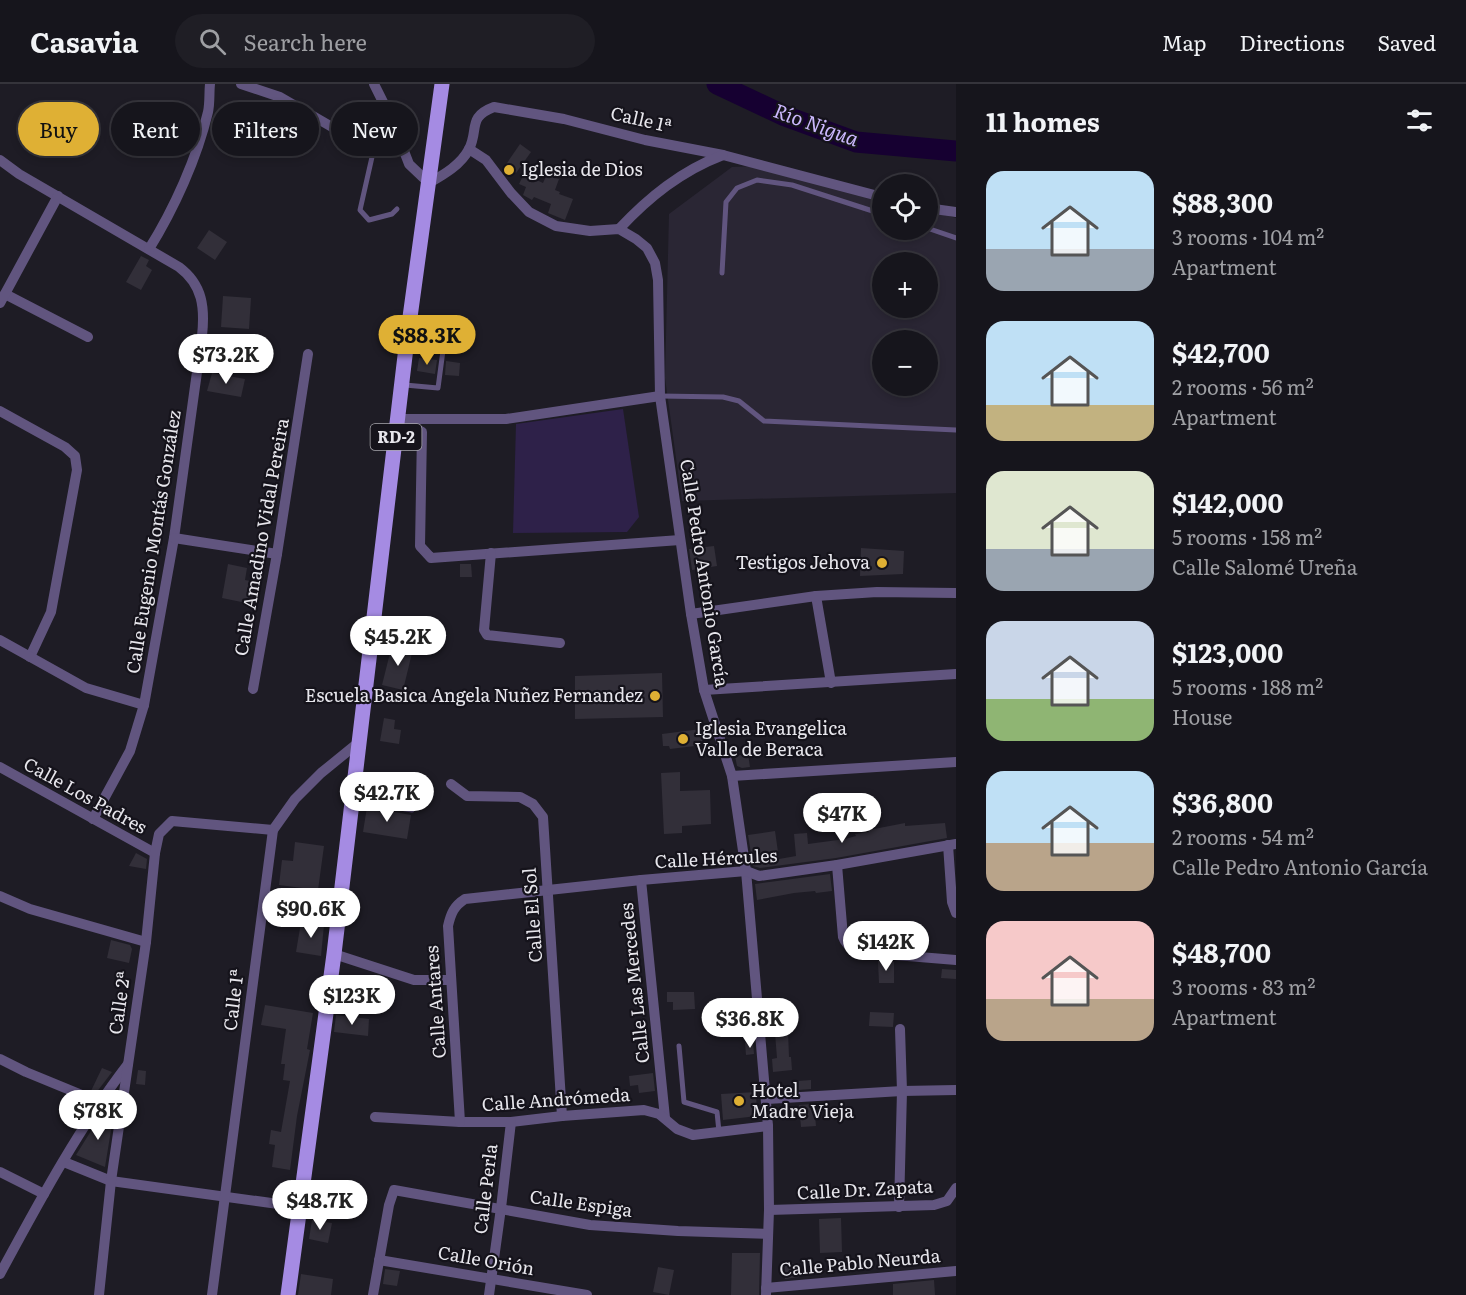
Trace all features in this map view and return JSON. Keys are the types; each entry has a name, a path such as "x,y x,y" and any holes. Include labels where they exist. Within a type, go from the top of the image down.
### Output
{"main road":[{"name":"RD-2","path":"288,1295 334,954 407,339 442,84"}],"street":[{"path":"0,160 149,249 169,217 192,158 208,110 210,84"},
{"path":"241,84 280,97 331,126"},
{"path":"374,84 383,102"},
{"name":"Calle 1ª","path":"429,183 452,169 469,149 476,120 484,111 494,107 564,119 645,140 723,154 872,194"},
{"path":"469,149 486,160 529,212 555,226 590,231 619,229 644,202 673,180 723,154"},
{"path":"406,156 409,164 429,183"},
{"path":"58,196 2,298 88,337"},
{"path":"938,210 956,212"},
{"name":"Calle Pedro Antonio García","path":"619,229 647,248 655,262 658,280 660,396 691,615 704,690 732,776 746,872 767,1099 769,1210 766,1291"},
{"name":"Calle Eugenio Montás González","path":"93,819 130,751 144,705 174,538 204,317 202,297 187,273 149,249"},
{"name":"Calle Amadino Vidal Pereira","path":"253,689 277,554 308,354"},
{"path":"398,419 506,419 660,396"},
{"path":"0,411 65,447 75,456 77,470 51,612 30,657"},
{"path":"398,419 422,432 420,546 431,558 680,540"},
{"path":"174,538 277,554"},
{"path":"491,553 484,630 487,635 560,643"},
{"path":"691,615 816,596 877,592 956,593"},
{"path":"816,596 831,683"},
{"path":"0,640 86,688 144,705"},
{"path":"704,690 956,674"},
{"name":"Calle 1ª","path":"212,1295 273,830 295,798 358,743"},
{"path":"732,776 956,762"},
{"name":"Calle Los Padres","path":"0,767 155,853"},
{"name":"Calle El Sol","path":"451,784 467,796 520,797 533,804 543,817 562,1116"},
{"name":"Calle 2ª","path":"99,1295 111,1181 146,942 159,834 172,821 273,830"},
{"path":"952,844 952,902 956,913"},
{"name":"Calle Hércules","path":"477,897 640,879 746,872 759,876 837,865 952,844"},
{"path":"837,865 843,936 847,944 854,949 871,952 956,960"},
{"name":"Calle Las Mercedes","path":"640,879 665,1118"},
{"path":"0,896 30,909 146,942"},
{"name":"Calle Antares","path":"460,1122 448,926 450,914 456,905 465,899 477,897"},
{"path":"334,954 414,980 451,980"},
{"path":"899,1207 902,1091 900,1029"},
{"path":"0,1059 99,1102"},
{"path":"0,1274 99,1102 128,1064"},
{"path":"767,1099 956,1090"},
{"name":"Calle Andrómeda","path":"375,1117 460,1122 511,1122 644,1110 659,1114 677,1129 693,1136 768,1126"},
{"name":"Calle Perla","path":"489,1295 511,1122"},
{"path":"64,1162 111,1181 300,1207"},
{"path":"0,1172 44,1194"},
{"name":"Calle Dr. Zapata","path":"769,1210 899,1207 943,1203 951,1197 956,1188"},
{"name":"Calle Espiga","path":"379,1260 394,1190 590,1225 768,1234"},
{"path":"373,1295 379,1260"},
{"name":"Calle Orión","path":"379,1260 587,1295"},
{"name":"Calle Pablo Neurda","path":"766,1291 956,1271"}],"lane":[{"path":"372,156 360,210 369,220 392,214 396,209"},
{"path":"722,273 726,202 737,188 757,180 792,185 872,211"},
{"path":"938,232 956,238"},
{"path":"402,385 438,388 444,343 407,339"},
{"path":"660,396 723,397 740,401 764,421 956,430"},
{"path":"351,800 412,810"},
{"path":"679,1046 684,1102 717,1113 719,1132"}],"shaded area":[{"path":"759,166 872,196 872,240 938,240 938,213 956,218 956,493 682,501 665,378 669,214 732,167"},
{"path":"623,409 639,517 627,532 513,533 516,424"}],"building":[{"path":"520,144 531,152 516,173 505,166"},
{"path":"524,174 543,183 547,174 559,179 555,190 573,199 565,220 548,213 551,204 534,197 532,200 523,195 526,187 519,184"},
{"path":"209,230 227,242 215,260 197,248"},
{"path":"141,256 149,260 146,266 152,270 141,290 126,282"},
{"path":"223,296 251,298 249,329 221,327"},
{"path":"419,358 437,360 435,374 417,371"},
{"path":"446,361 460,363 459,376 445,375"},
{"path":"212,373 245,379 241,397 207,391"},
{"path":"714,546 717,566 692,570 689,549"},
{"name":"Testigos Jehova","path":"861,548 904,551 903,574 860,576"},
{"path":"228,564 247,568 245,580 260,583 256,605 222,598"},
{"path":"460,564 471,564 472,577 460,577"},
{"path":"392,645 413,649 403,690 382,685"},
{"name":"Escuela Basica Angela Nuñez Fernandez","path":"662,673 663,717 575,719 575,676"},
{"path":"384,718 395,720 394,729 401,730 399,744 380,741"},
{"name":"Iglesia Evangelica Valle de Beraca","path":"701,729 703,745 670,749 669,746 663,746 662,734"},
{"path":"748,754 750,767 737,766 735,756"},
{"path":"680,772 680,791 710,790 711,824 682,826 682,833 664,834 661,773"},
{"path":"367,807 411,815 407,839 363,832"},
{"path":"905,823 905,826 945,823 947,838 836,858 760,868 753,866 748,835 775,831 779,859 796,856 794,834 807,833 808,844 845,839 856,836 855,834 869,832 869,830"},
{"path":"295,842 324,846 318,890 279,885 282,860 293,861"},
{"path":"136,853 147,859 146,869 129,866"},
{"path":"830,874 832,891 794,893 757,900 755,884"},
{"path":"301,922 324,925 321,956 296,952"},
{"path":"111,940 130,945 132,949 129,963 107,958"},
{"path":"878,961 894,962 894,983 879,983"},
{"path":"942,969 956,970 956,979 941,978"},
{"path":"667,992 694,992 695,1009 673,1010 673,1002 667,1002"},
{"path":"265,1005 313,1013 307,1049 310,1050 297,1116 290,1170 272,1167 275,1145 269,1144 271,1130 281,1132 290,1081 283,1080 285,1064 281,1064 286,1029 261,1025"},
{"path":"870,1012 894,1013 893,1027 869,1026"},
{"path":"336,1015 369,1019 368,1036 334,1032"},
{"path":"788,1032 792,1070 773,1072 772,1059 777,1058 775,1033"},
{"path":"753,1042 754,1054 746,1055 745,1043"},
{"path":"102,1068 112,1072 96,1093 91,1091"},
{"path":"138,1070 146,1071 145,1085 136,1084"},
{"path":"653,1073 655,1091 639,1093 638,1085 630,1086 629,1076"},
{"path":"811,1080 811,1089 798,1090 798,1081"},
{"name":"Hotel Madre Vieja","path":"756,1092 757,1116 723,1120 721,1094"},
{"path":"812,1104 816,1126 801,1127 799,1105"},
{"path":"104,1110 110,1113 108,1116 113,1118 105,1167 76,1155"},
{"path":"841,1218 842,1252 820,1253 819,1219"},
{"path":"312,1220 332,1223 328,1243 309,1239"},
{"path":"732,1253 760,1253 759,1295 731,1295"},
{"path":"799,1263 799,1277 785,1279 784,1264"},
{"path":"658,1267 674,1270 669,1295 653,1292"},
{"path":"385,1269 400,1271 397,1286 383,1284"},
{"path":"301,1274 333,1279 331,1295 298,1295"},
{"path":"934,1280 935,1295 893,1295 893,1284"}],"waterway":[{"name":"Río Nigua","path":"717,84 785,116 856,142 956,151"}],"place":[{"name":"Iglesia de Dios","path":"509,170"},
{"name":"Testigos Jehova","path":"882,563"},
{"name":"Escuela Basica Angela Nuñez Fernandez","path":"655,696"},
{"name":"Iglesia Evangelica Valle de Beraca","path":"683,739"},
{"name":"Hotel Madre Vieja","path":"739,1101"}]}
